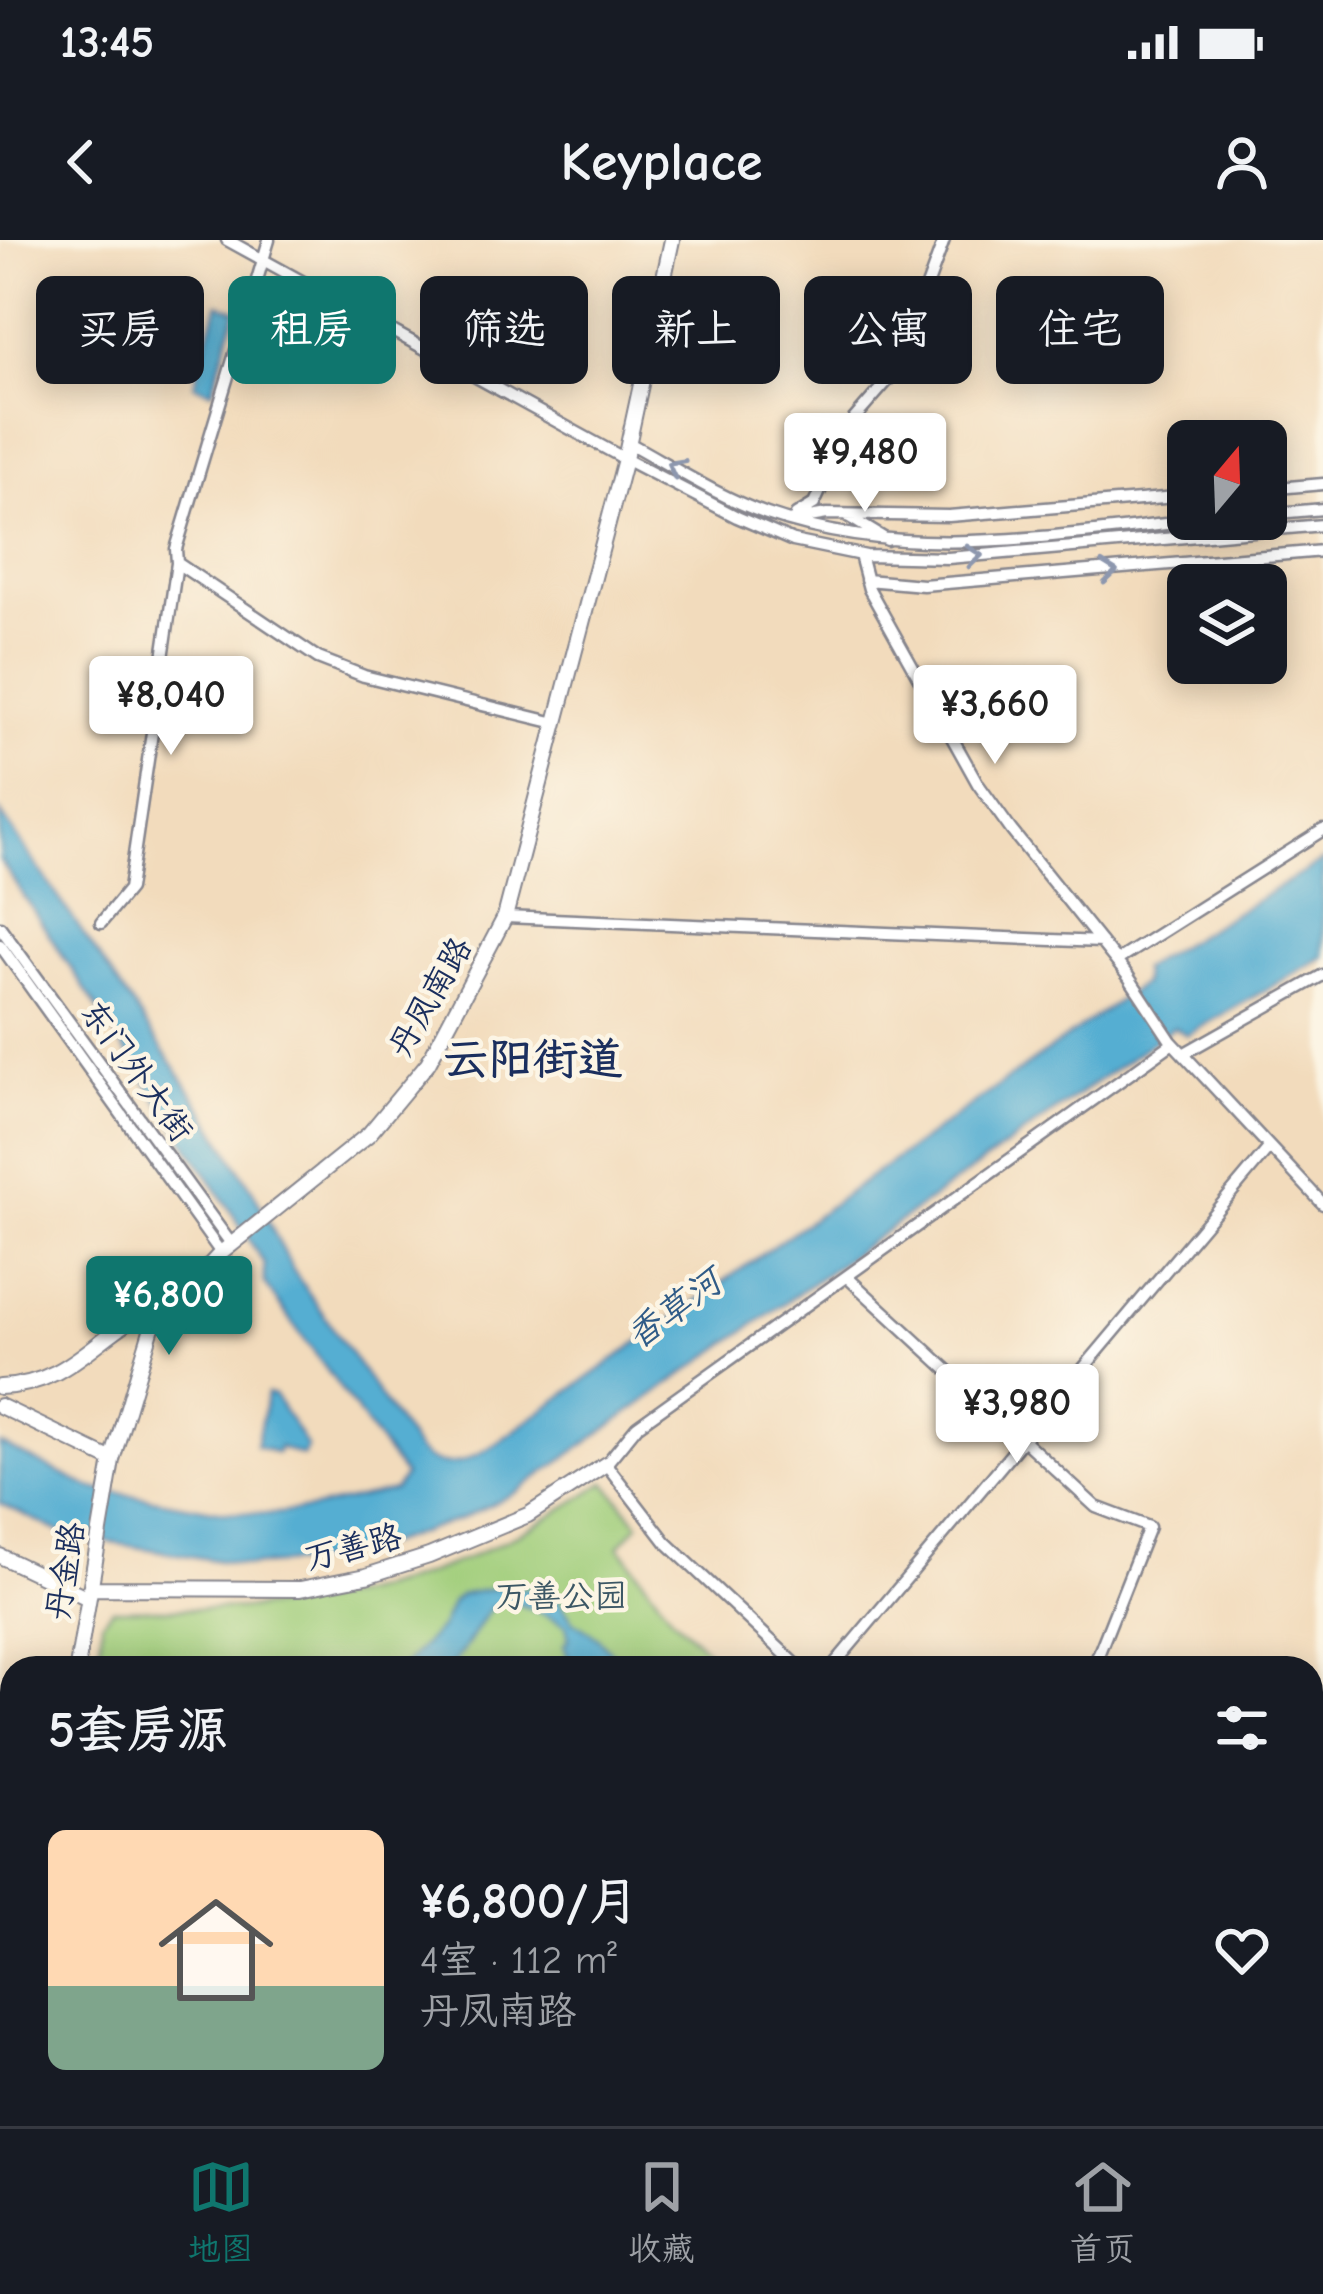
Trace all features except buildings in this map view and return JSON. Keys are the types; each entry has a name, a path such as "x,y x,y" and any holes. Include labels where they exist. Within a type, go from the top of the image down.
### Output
{"main road":[{"name":"丹凤南路","path":"112,1460 152,1327 171,1302 232,1244 369,1134 428,1063 505,917 626,459 672,240"},
{"path":"0,1387 21,1387 56,1376 143,1310 171,1302"},
{"path":"0,1406 112,1460"},
{"name":"丹金路","path":"79,1656 112,1460"},
{"name":"万善路","path":"0,1556 89,1593 301,1589 366,1576 429,1556 529,1515 606,1464"}],"street":[{"path":"227,240 626,459 793,541 860,555 948,558 1323,525"},
{"path":"101,923 128,889 178,563 176,549 269,240"},
{"path":"788,520 814,504 854,419 896,371 944,240"},
{"path":"628,442 762,512 819,530 890,541 928,544 1167,523"},
{"path":"1287,487 1323,484"},
{"path":"788,520 827,514 950,516 1167,498"},
{"path":"814,504 845,515 890,541"},
{"path":"1287,512 1323,509"},
{"path":"866,580 923,585 1323,551"},
{"path":"860,555 866,580 978,784 1128,976 1172,1042 1323,1204"},
{"path":"178,563 318,658 364,676 556,723"},
{"path":"1116,961 1323,830"},
{"path":"505,917 1101,942"},
{"name":"东门外大街","path":"0,927 232,1244"},
{"name":"东门外大街","path":"0,945 232,1244"},
{"path":"1183,1054 1323,975"},
{"path":"787,1656 666,1542 606,1464 637,1426 1172,1042"},
{"path":"841,1656 1269,1148"},
{"path":"847,1277 1096,1508 1149,1526 1098,1656"}],"green space":[{"name":"万善公园","path":"605,1482 639,1524 619,1546 671,1616 713,1656 100,1656 102,1621 112,1609 270,1607 361,1593 487,1550"}],"water":[{"path":"218,304 228,307 228,337 212,391 194,385 204,384 204,351"},
{"path":"0,812 204,1110 293,1270 416,1449 445,1464 464,1461 494,1445 1143,983 1142,968 1323,861 1323,957 1187,1035 1174,1027 517,1492 460,1519 384,1545 311,1562 249,1566 66,1535 0,1503 0,1444 91,1488 224,1512 271,1514 310,1509 394,1490 404,1476 264,1283 264,1264 231,1211 0,860"},
{"path":"267,1394 275,1396 307,1447 303,1456 279,1447 277,1453 256,1446"},
{"path":"507,1586 551,1589 572,1620 614,1656 568,1656 566,1625 502,1602 484,1616 458,1656 413,1656 441,1627 460,1595"}],"district":[{"name":"云阳街道","path":"533,1059"}],"water label":[{"name":"香草河","path":"674,1309"}]}
